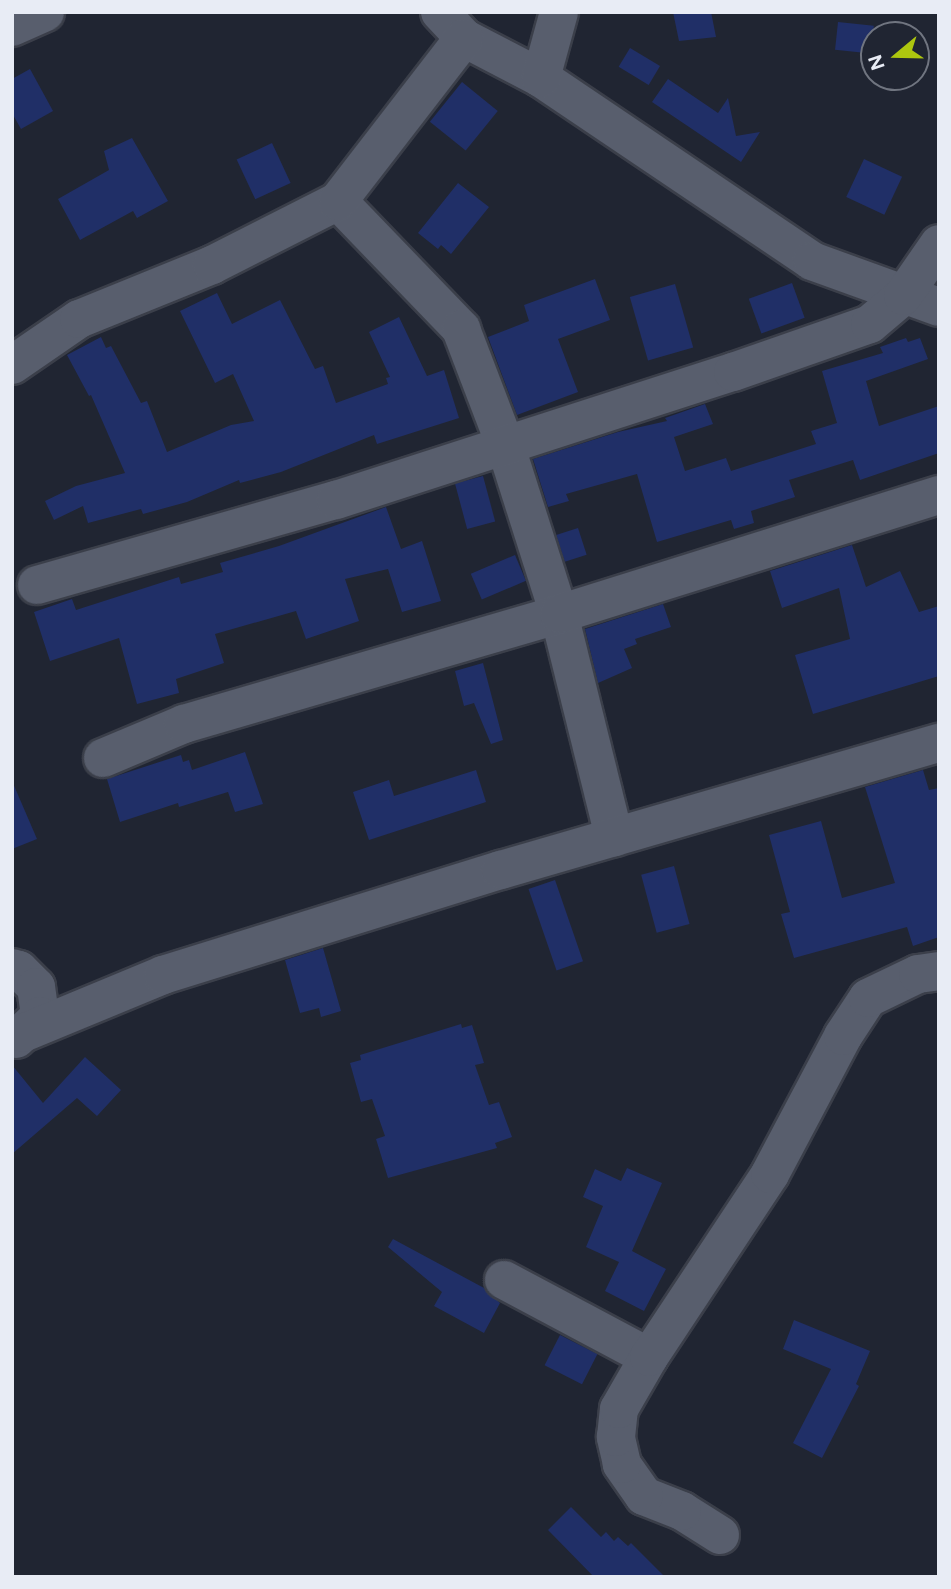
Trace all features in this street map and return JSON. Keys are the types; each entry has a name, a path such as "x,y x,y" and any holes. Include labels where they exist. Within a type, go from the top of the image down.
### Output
{"street":[{"path":"12,27 45,12"},
{"path":"541,78 559,12"},
{"path":"12,365 79,319 212,265 338,201 452,25 541,78 813,261 939,307"},
{"path":"338,201 461,329 506,447 559,614 614,838"},
{"path":"37,585 336,500 506,447 870,324 903,296 939,244"},
{"path":"103,758 184,724 559,614 939,495"},
{"path":"18,1038 163,975 939,743"},
{"path":"12,968 19,970 36,987 40,1016 18,1038"},
{"path":"720,1535 682,1511 644,1496 622,1464 616,1437 619,1409 649,1357 770,1174 843,1036 869,998 918,974 939,971"},
{"path":"504,1280 649,1357"}],"building":[{"path":"673,12 711,12 716,37 679,41"},
{"path":"838,22 860,24 860,52 835,50"},
{"path":"630,48 660,66 649,85 619,67"},
{"path":"30,69 53,111 21,129 12,113 12,79"},
{"path":"668,79 718,113 728,98 736,136 760,132 741,162 652,102"},
{"path":"462,82 498,111 466,151 430,122"},
{"path":"132,138 168,201 137,218 133,211 80,240 58,199 109,170 104,151"},
{"path":"272,143 291,183 255,199 237,159"},
{"path":"864,159 902,177 884,215 846,197"},
{"path":"458,183 489,207 451,254 441,245 438,249 418,233"},
{"path":"595,279 610,320 558,339 578,392 517,415 488,337 529,321 524,305"},
{"path":"792,283 805,318 761,334 749,299"},
{"path":"675,284 693,347 648,360 630,297"},
{"path":"217,293 232,324 280,300 315,369 323,366 336,403 388,384 386,378 390,377 369,332 399,317 427,376 444,370 459,418 377,444 374,435 281,472 240,483 239,480 187,502 143,514 141,509 88,523 83,506 54,520 45,501 76,486 125,473 91,395 89,396 67,355 101,337 106,348 111,346 141,403 147,401 167,452 231,425 254,421 233,374 215,383 180,311"},
{"path":"906,338 908,342 920,338 928,359 866,381 879,426 939,406 939,453 860,480 853,460 789,480 795,497 751,511 754,523 734,529 731,520 657,542 637,474 566,494 569,501 548,507 533,459 618,432 667,421 665,418 705,404 713,424 674,437 685,471 726,458 731,471 816,444 811,431 837,423 822,371 883,353 880,347"},
{"path":"483,476 495,521 467,529 455,484"},
{"path":"386,507 401,549 422,541 441,601 402,612 388,569 345,579 359,621 306,639 296,611 215,634 224,663 176,679 179,693 137,704 119,638 50,661 34,612 72,599 76,610 179,577 181,584 223,572 220,563 279,546"},
{"path":"578,528 587,555 565,562 556,535"},
{"path":"852,545 866,587 900,571 919,612 939,606 939,676 813,714 795,655 850,639 839,588 782,608 770,571"},
{"path":"515,555 526,581 482,600 471,574"},
{"path":"663,604 671,627 635,639 637,644 624,649 632,668 598,683 585,629"},
{"path":"483,663 503,740 491,744 474,703 464,706 455,671"},
{"path":"245,752 263,804 235,812 228,792 179,807 178,803 120,822 107,779 181,755 183,762 189,760 192,770"},
{"path":"476,770 486,802 369,840 353,792 389,780 394,796"},
{"path":"923,770 929,790 939,788 939,937 913,946 907,927 794,958 781,914 790,912 769,835 821,821 842,898 895,883 865,787"},
{"path":"12,781 37,839 12,849"},
{"path":"674,866 690,924 657,933 641,875"},
{"path":"555,880 583,961 557,970 529,889"},
{"path":"323,948 341,1011 321,1017 319,1008 300,1013 285,960"},
{"path":"461,1024 462,1028 472,1025 484,1063 475,1065 489,1105 499,1102 512,1137 495,1143 497,1148 388,1178 376,1139 385,1136 372,1099 361,1102 350,1063 361,1060 360,1055"},
{"path":"85,1057 121,1090 97,1116 77,1098 12,1154 12,1065 43,1103"},
{"path":"627,1168 662,1183 632,1251 666,1269 644,1311 605,1291 619,1262 586,1247 603,1206 583,1197 595,1169 621,1181"},
{"path":"393,1239 484,1288 500,1303 484,1333 434,1306 442,1292 388,1247"},
{"path":"794,1320 870,1351 856,1384 859,1386 822,1458 793,1443 831,1369 783,1349"},
{"path":"560,1335 597,1354 582,1384 545,1365"},
{"path":"571,1507 601,1537 606,1532 614,1541 618,1537 628,1546 631,1543 665,1577 594,1577 548,1530"}]}
